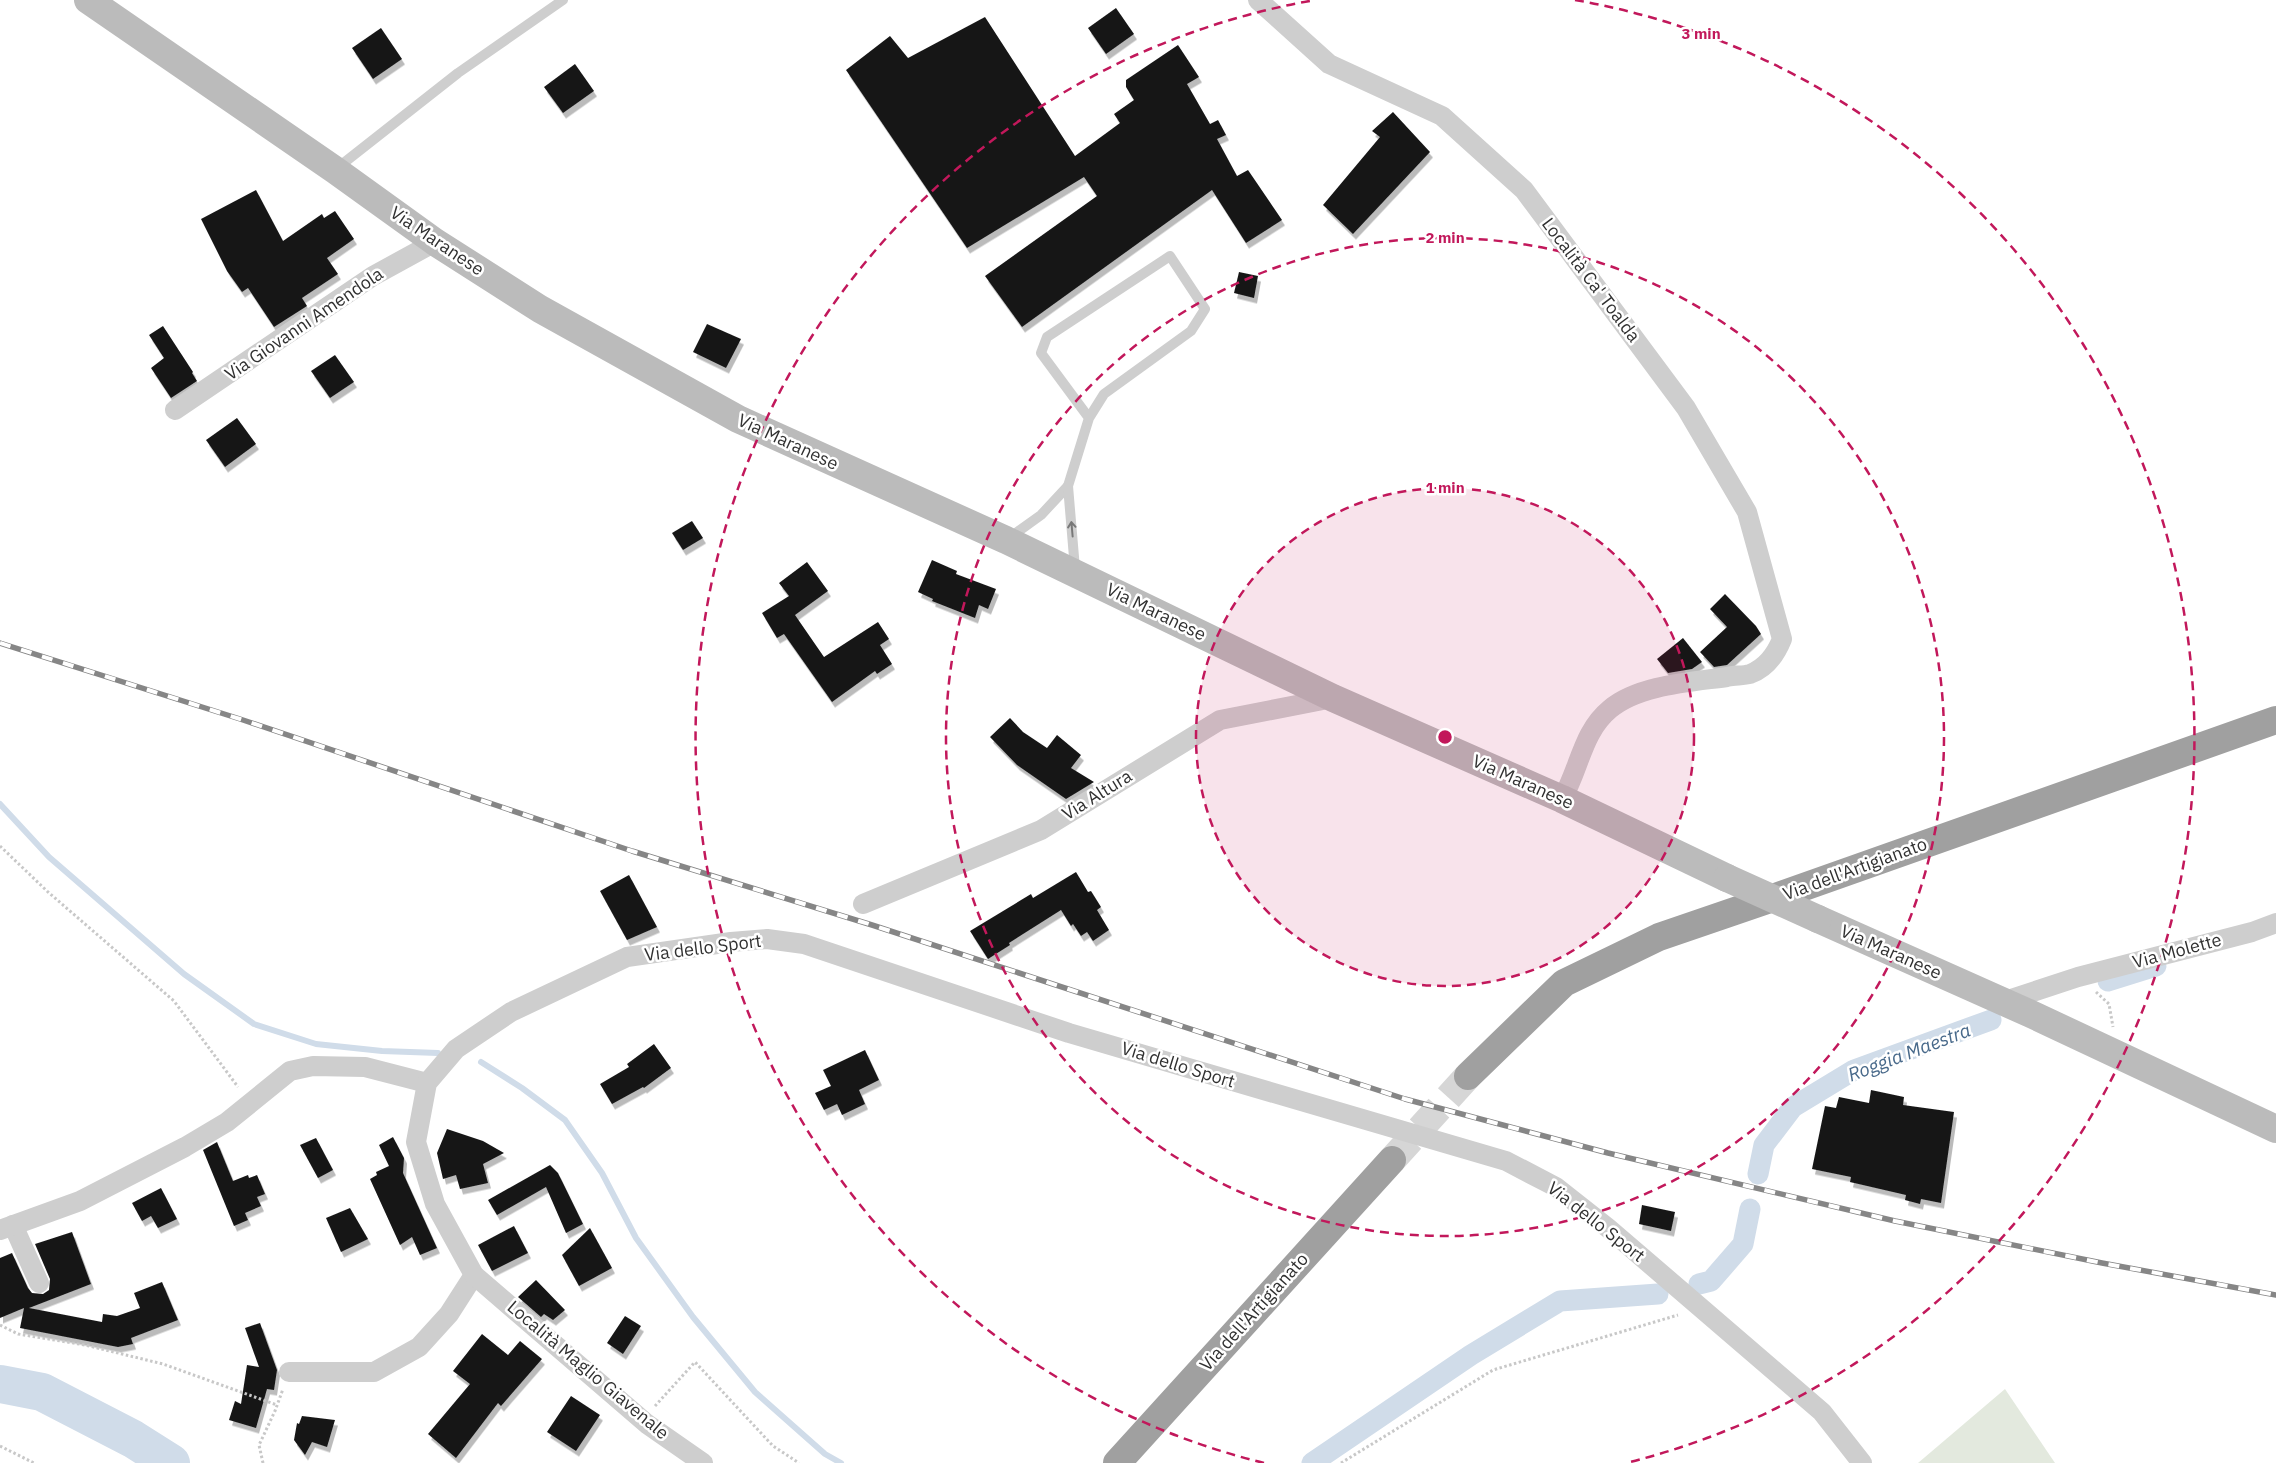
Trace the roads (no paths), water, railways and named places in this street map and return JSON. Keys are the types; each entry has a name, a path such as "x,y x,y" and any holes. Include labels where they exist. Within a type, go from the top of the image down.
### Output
{"highway":[{"name":"Via dell'Artigianato","path":"1468,1076 1564,982 1659,937 2276,720"},
{"name":"Via dell'Artigianato","path":"1117,1463 1392,1160"}],"main road":[{"name":"Via Maranese","path":"88,0 436,242 540,309 738,419 1006,540 1333,698 1562,798 1727,878 2002,1002 2276,1129"}],"street":[{"name":"Località Ca' Toalda","path":"1264,2 1329,64 1442,116 1524,190 1686,408 1747,512 1782,639 1776,654 1765,665 1750,674 1669,686 1632,696 1610,708 1592,728 1569,786 1562,798"},
{"name":"Via Giovanni Amendola","path":"175,410 373,276 436,242"},
{"name":"Via Altura","path":"863,904 1041,830 1220,720 1333,698"},
{"name":"Via Molette","path":"2002,1002 2078,977 2252,932 2276,923"},
{"name":"Via dello Sport","path":"434,1075 456,1049 511,1012 627,957 731,942 767,939 804,944 1069,1033 1506,1162 1556,1187 1608,1228 1822,1412 1862,1463"},
{"path":"39,1282 7,1227 80,1200 185,1147 227,1122 290,1071 313,1066 364,1067 434,1075"},
{"name":"Località Maglio Giavenale","path":"434,1075 416,1142 435,1204 474,1275 643,1420 703,1463"},
{"path":"289,1372 374,1372 419,1347 448,1314 474,1275"}],"lane":[{"path":"335,170 458,73 563,0"},
{"path":"1075,573 1068,486 1089,418 1104,394 1192,331 1204,309 1170,256 1047,337 1041,353 1089,418"},
{"path":"1006,540 1041,515 1068,486"}],"waterway":[{"path":"0,804 49,857 184,974 254,1024 316,1044 382,1051 438,1053"},
{"name":"Roggia Maestra","path":"2108,981 2156,966"},
{"name":"Roggia Maestra","path":"1758,1174 1764,1145 1793,1107 1854,1070 1991,1020"},
{"path":"481,1062 522,1088 565,1120 602,1173 636,1238 693,1317 755,1392 825,1454 841,1463"},
{"name":"Roggia Maestra","path":"1699,1284 1711,1281 1743,1244 1750,1209"},
{"path":"1312,1463 1471,1355 1560,1301 1658,1294"},
{"path":"0,1384 42,1392 133,1439 171,1463"}],"tunnel":[{"path":"1392,1160 1468,1076"}],"railway":[{"path":"0,643 240,719 632,851 872,925 1405,1099 1608,1153 1895,1221 2102,1263 2276,1295"}]}
